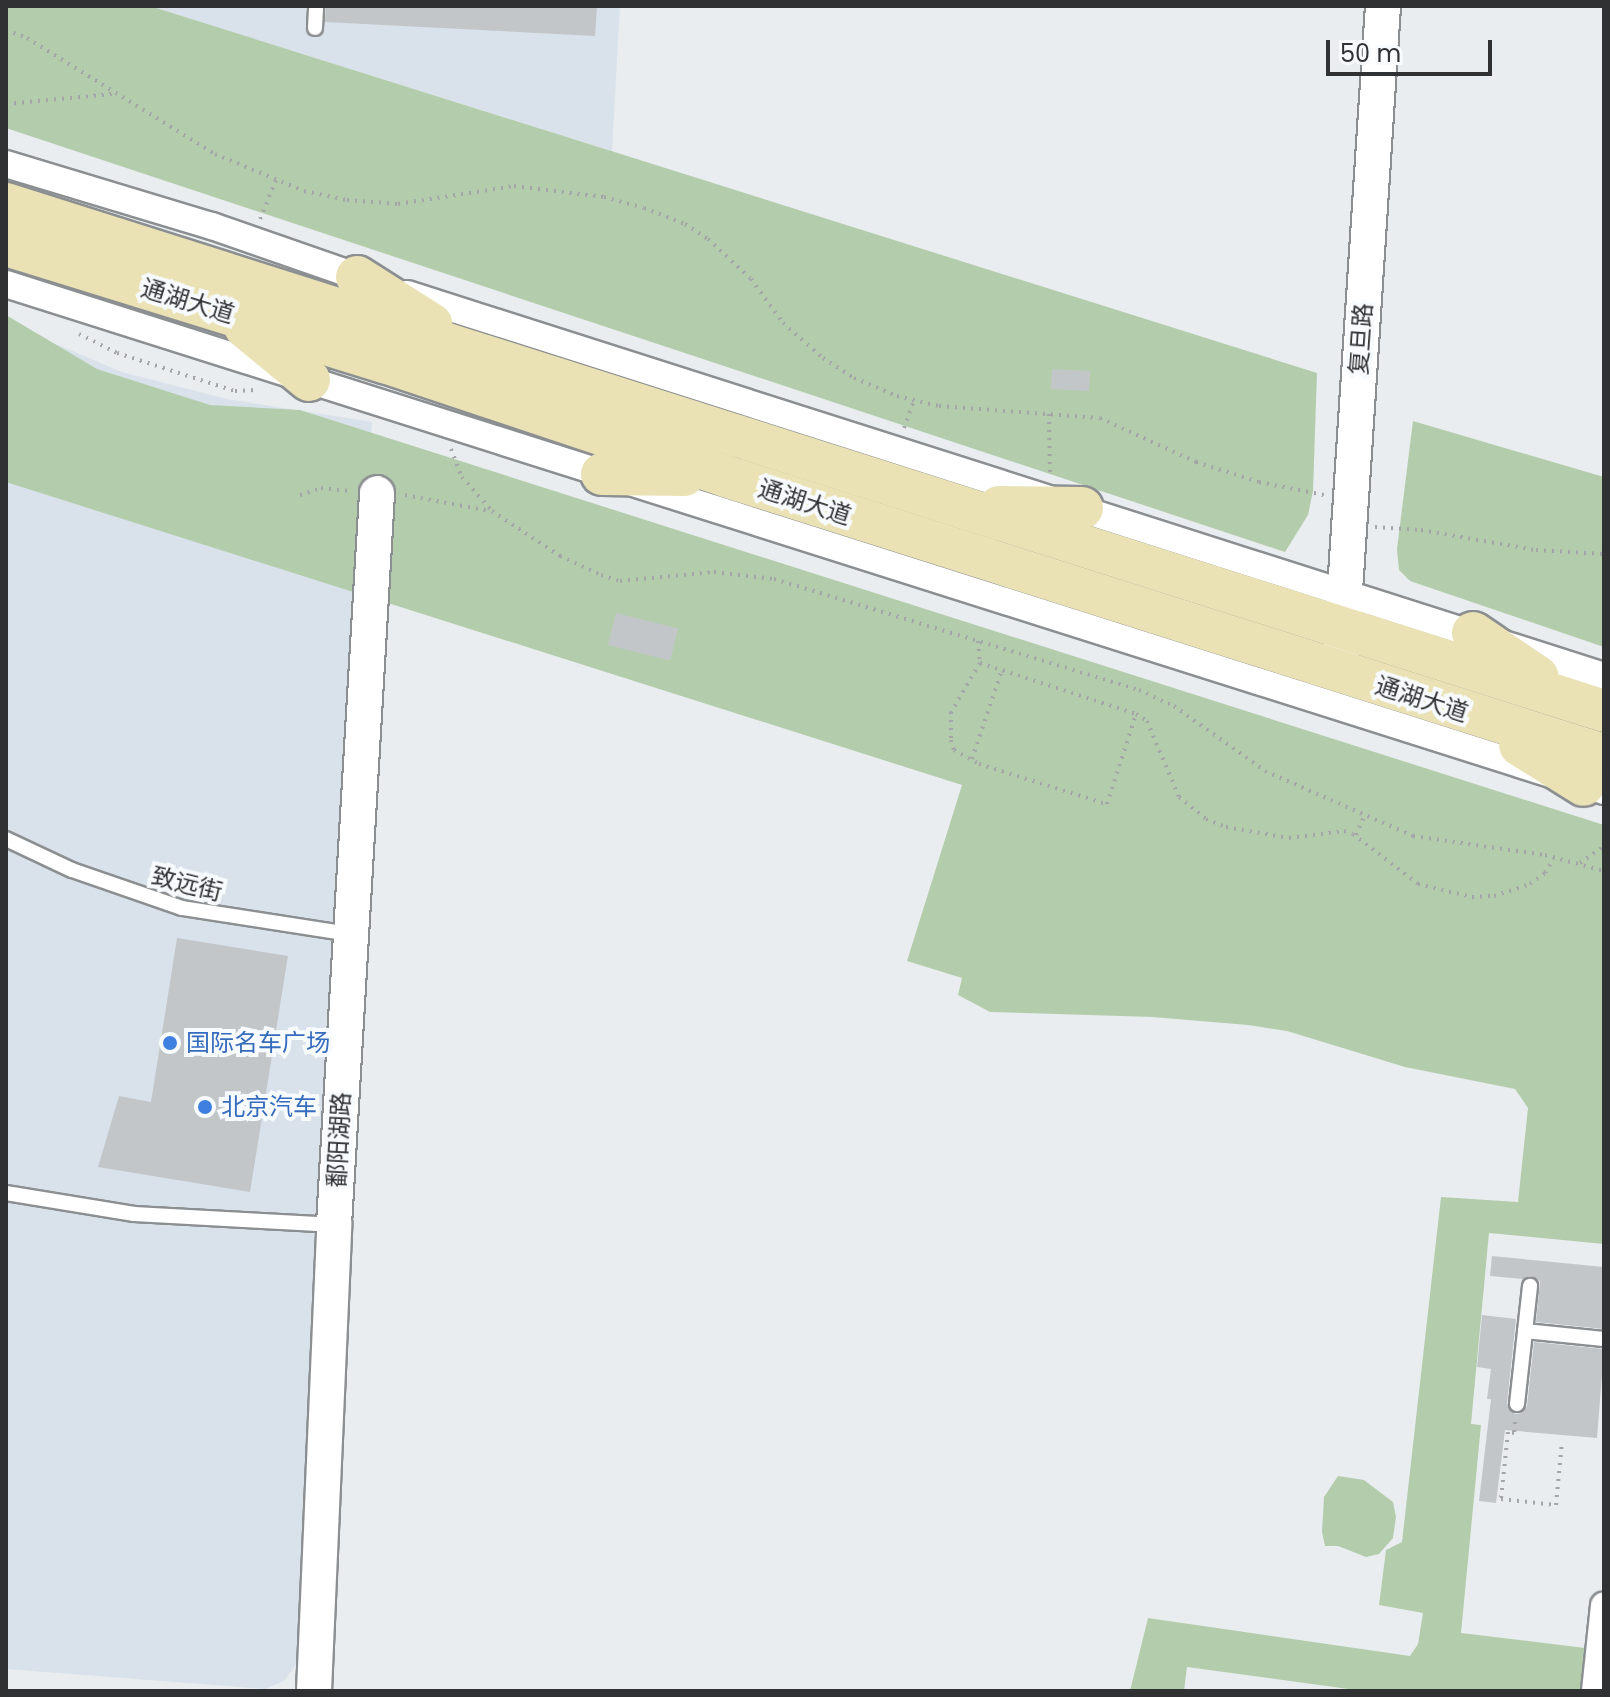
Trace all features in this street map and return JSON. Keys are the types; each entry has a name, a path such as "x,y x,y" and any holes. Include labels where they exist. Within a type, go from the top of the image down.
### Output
{"main road":[{"name":"通湖大道","path":"6,204 97,253 228,313 1472,715 1597,777"},
{"name":"通湖大道","path":"6,245 97,253 479,355 955,507 1344,610 1586,706"},
{"path":"357,277 479,355"},
{"path":"228,313 309,380"},
{"path":"602,474 725,476"},
{"path":"955,507 1082,508"},
{"path":"1473,633 1586,706"}],"street":[{"name":"复旦路","path":"1340,672 1383,6"},
{"path":"6,164 212,226 357,277 1082,508 1344,610 1473,633 1604,676"},
{"path":"6,284 602,474 1597,777"},
{"name":"鄱阳湖路","path":"314,1691 385,493"},
{"name":"鄱阳湖路","path":"338,1691 342,1225"},
{"path":"1595,1691 1604,1605"}],"lane":[{"path":"315,28 316,6"},
{"name":"致远街","path":"6,839 72,870 182,908 359,936"},
{"path":"6,1193 134,1214 342,1225"},
{"path":"1517,1404 1530,1286"},
{"path":"1525,1331 1604,1339"}],"path":[{"path":"6,30 27,38 215,154 304,191 398,204 514,186 604,197 685,224 708,239 751,279 783,323 823,358 854,378 914,400 989,413 1100,418 1196,462 1349,512 1421,530 1536,550 1604,554"},
{"path":"6,110 7,104 116,94"},
{"path":"257,227 276,180"},
{"path":"900,439 914,400"},
{"path":"1047,486 1052,460 1049,414"},
{"path":"450,444 462,477 492,511 560,556 601,575 620,581 714,572 774,579 1139,690 1174,706 1265,771 1413,836 1554,858 1604,871"},
{"path":"978,641 980,663 951,712 954,750 979,764 1107,804 1136,714"},
{"path":"980,663 1136,714 1153,730 1179,797 1206,819 1254,833 1289,838 1344,831 1356,835 1418,884 1453,895 1494,896 1508,892 1545,873 1554,858"},
{"path":"972,759 1002,670"},
{"path":"1356,835 1364,816"},
{"path":"1579,864 1604,846"},
{"path":"1517,1404 1514,1433 1508,1432 1501,1499 1556,1505 1562,1442"}],"shaded area":[{"path":"150,6 620,6 612,151"},
{"name":"国际名车广场","path":"6,323 122,372 227,399 372,422 297,1663 284,1681 265,1689 6,1669"}],"green space":[{"path":"6,6 150,6 1317,373 1313,491 1308,515 1285,552 6,128"},
{"path":"6,315 97,369 210,405 300,410 1604,825 1604,1244 1489,1233 1471,1424 1481,1425 1461,1633 1585,1648 1581,1691 1363,1691 1187,1667 1184,1691 1130,1691 1148,1618 1410,1656 1418,1644 1423,1613 1379,1605 1386,1550 1402,1542 1441,1197 1518,1202 1528,1108 1515,1089 1405,1067 1287,1031 1248,1025 1152,1017 990,1012 958,995 962,978 907,961 962,785 6,482"},
{"path":"1413,421 1604,477 1604,647 1410,581 1399,570 1397,549"},
{"path":"1338,1476 1364,1480 1393,1502 1396,1517 1393,1538 1379,1554 1366,1557 1338,1546 1325,1546 1322,1532 1324,1497"}],"building":[{"path":"326,6 597,6 595,36 325,22"},
{"path":"1052,369 1090,371 1089,391 1051,389"},
{"path":"616,613 678,628 670,661 608,645"},
{"path":"177,938 288,956 250,1192 98,1167 119,1096 151,1102"},
{"path":"1492,1256 1604,1267 1604,1329 1536,1322 1540,1281 1530,1276 1523,1279 1490,1276"},
{"path":"1482,1315 1516,1319 1507,1403 1515,1414 1522,1413 1527,1406 1534,1342 1604,1349 1597,1438 1505,1430 1496,1503 1479,1501 1491,1399 1487,1399 1491,1369 1477,1367"}],"place":[{"name":"国际名车广场","path":"170,1043"},
{"name":"北京汽车","path":"205,1107"}]}
